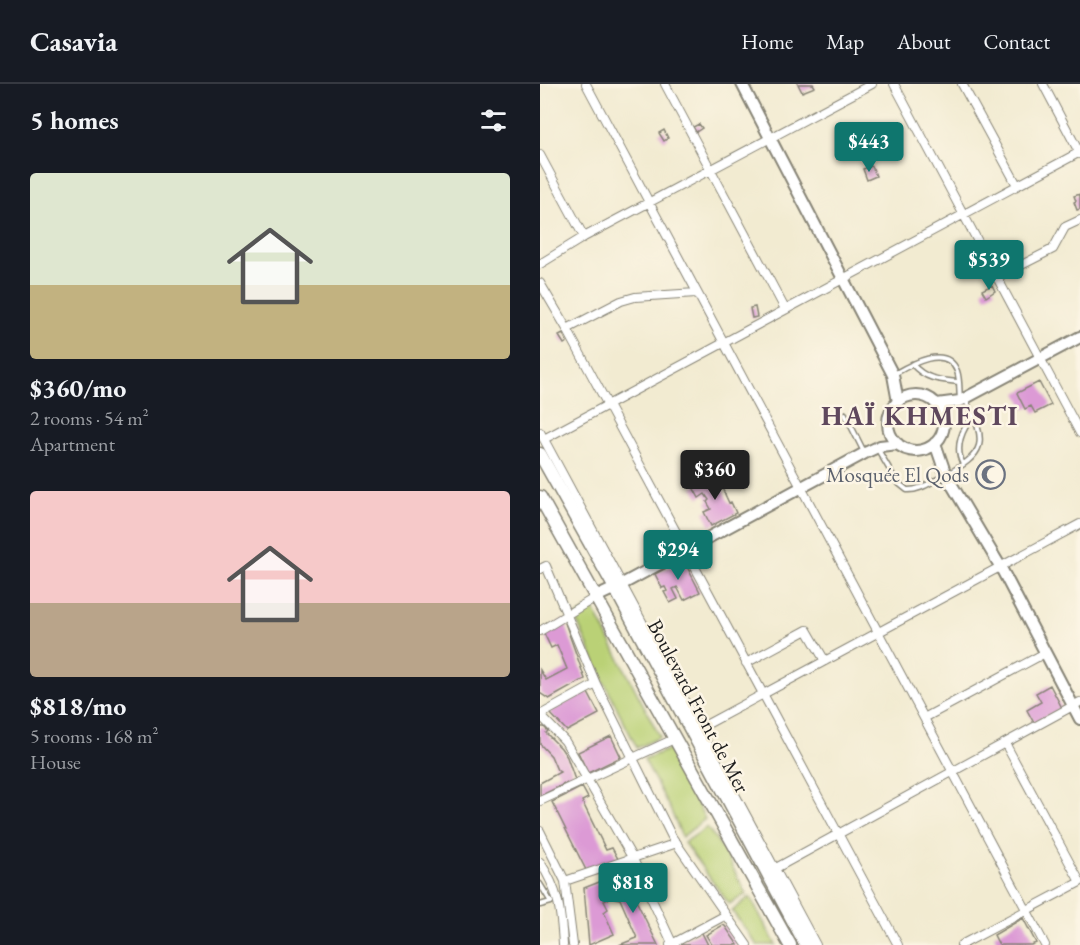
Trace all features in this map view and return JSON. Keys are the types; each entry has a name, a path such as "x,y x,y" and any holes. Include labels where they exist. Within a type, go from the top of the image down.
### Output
{"main road":[{"name":"Boulevard Front de Mer","path":"540,454 619,587 806,945"},
{"name":"Boulevard Front de Mer","path":"540,497 790,945"}],"street":[{"path":"586,84 1045,945"},
{"path":"665,84 786,309"},
{"path":"742,84 894,378 898,402"},
{"path":"540,264 584,237 872,84"},
{"path":"894,84 1080,433"},
{"path":"962,84 1017,185"},
{"path":"816,945 699,728 619,587 542,436 607,405 843,277 1080,153 1043,84"},
{"path":"540,155 584,237"},
{"path":"996,278 1053,249 1065,227 1080,220"},
{"path":"540,283 567,329 898,945"},
{"path":"567,329 621,301 635,297 696,293"},
{"path":"944,418 961,401 1080,337"},
{"path":"894,378 912,395"},
{"path":"540,631 596,597 619,587 864,453 878,447 898,444 913,450 924,449 935,443 942,432 944,418 937,404 928,397 912,395 898,402 889,418 890,431 898,444"},
{"path":"937,404 961,401"},
{"path":"878,447 890,431"},
{"path":"935,443 944,470 1000,566 1045,653 1077,704 1080,719"},
{"path":"924,449 944,470"},
{"path":"699,728 1080,524"},
{"path":"540,569 546,566 596,684 677,843 747,945"},
{"path":"746,663 807,630 825,661"},
{"path":"924,718 1045,653"},
{"path":"596,684 540,715 565,741 587,779 633,859 672,944 726,915"},
{"path":"776,868 1077,704"},
{"path":"540,801 674,739"},
{"path":"961,945 1080,882 1005,743"},
{"path":"540,831 565,881 573,945"},
{"path":"565,881 677,843"},
{"path":"540,862 555,888 554,901 563,945"}],"lane":[{"path":"878,447 897,482 907,490 919,489 944,470 963,465 972,459 978,449 980,430 974,416 961,401 957,370 946,361 927,358 912,364 894,378"},
{"path":"912,364 920,373 929,378 958,382"},
{"path":"845,414 864,453"},
{"path":"963,465 958,454 960,443 965,426 974,416"},
{"path":"540,884 554,901 540,905"}],"green space":[{"path":"592,606 660,737 637,748 575,617"},
{"path":"670,749 705,819 682,837 644,759"},
{"path":"707,827 723,849 746,894 729,904 684,843"},
{"path":"750,897 776,945 757,945 732,911"}],"building":[{"path":"798,84 813,84 815,87 802,92"},
{"path":"699,124 702,128 696,132 693,127"},
{"path":"664,130 668,138 664,141 659,133"},
{"path":"872,166 876,176 867,180 863,169"},
{"path":"1080,194 1080,209 1077,210 1074,196"},
{"path":"992,285 995,291 986,297 982,290"},
{"path":"755,307 757,317 752,318 750,308"},
{"path":"563,334 567,342 564,344 559,336"},
{"path":"1039,382 1051,405 1035,413 1031,406 1025,409 1017,393"},
{"path":"716,475 736,513 711,526 704,512 711,509 707,502 709,500 705,494 699,498 693,487"},
{"path":"683,559 700,592 684,600 677,587 673,589 678,599 670,603 664,592 667,591 665,587 662,588 655,574"},
{"path":"564,620 585,679 549,699 540,693 540,670 546,680 567,669 557,645 551,648 543,631"},
{"path":"1050,685 1062,708 1034,723 1027,710 1041,702 1036,693"},
{"path":"587,691 599,714 567,731 549,712"},
{"path":"540,727 548,731 546,733 567,757 575,780 567,786 566,783 540,796 540,783 560,772 551,756 540,744"},
{"path":"611,736 621,757 588,773 578,752"},
{"path":"582,787 588,798 582,801 606,850 612,848 618,859 588,874 552,802"},
{"path":"624,876 658,945 619,945 637,938 620,899 615,898 611,882"},
{"path":"602,881 610,898 604,901 608,909 604,912 614,934 589,945 584,888"},
{"path":"1023,918 1036,943 999,945 994,935"},
{"path":"723,925 738,945 712,945 706,935"},
{"path":"701,931 708,945 673,945"}],"place":[{"name":"Mosquée El Qods","path":"990,474"}],"district":[{"name":"HAÏ KHMESTI","path":"920,415"}]}
